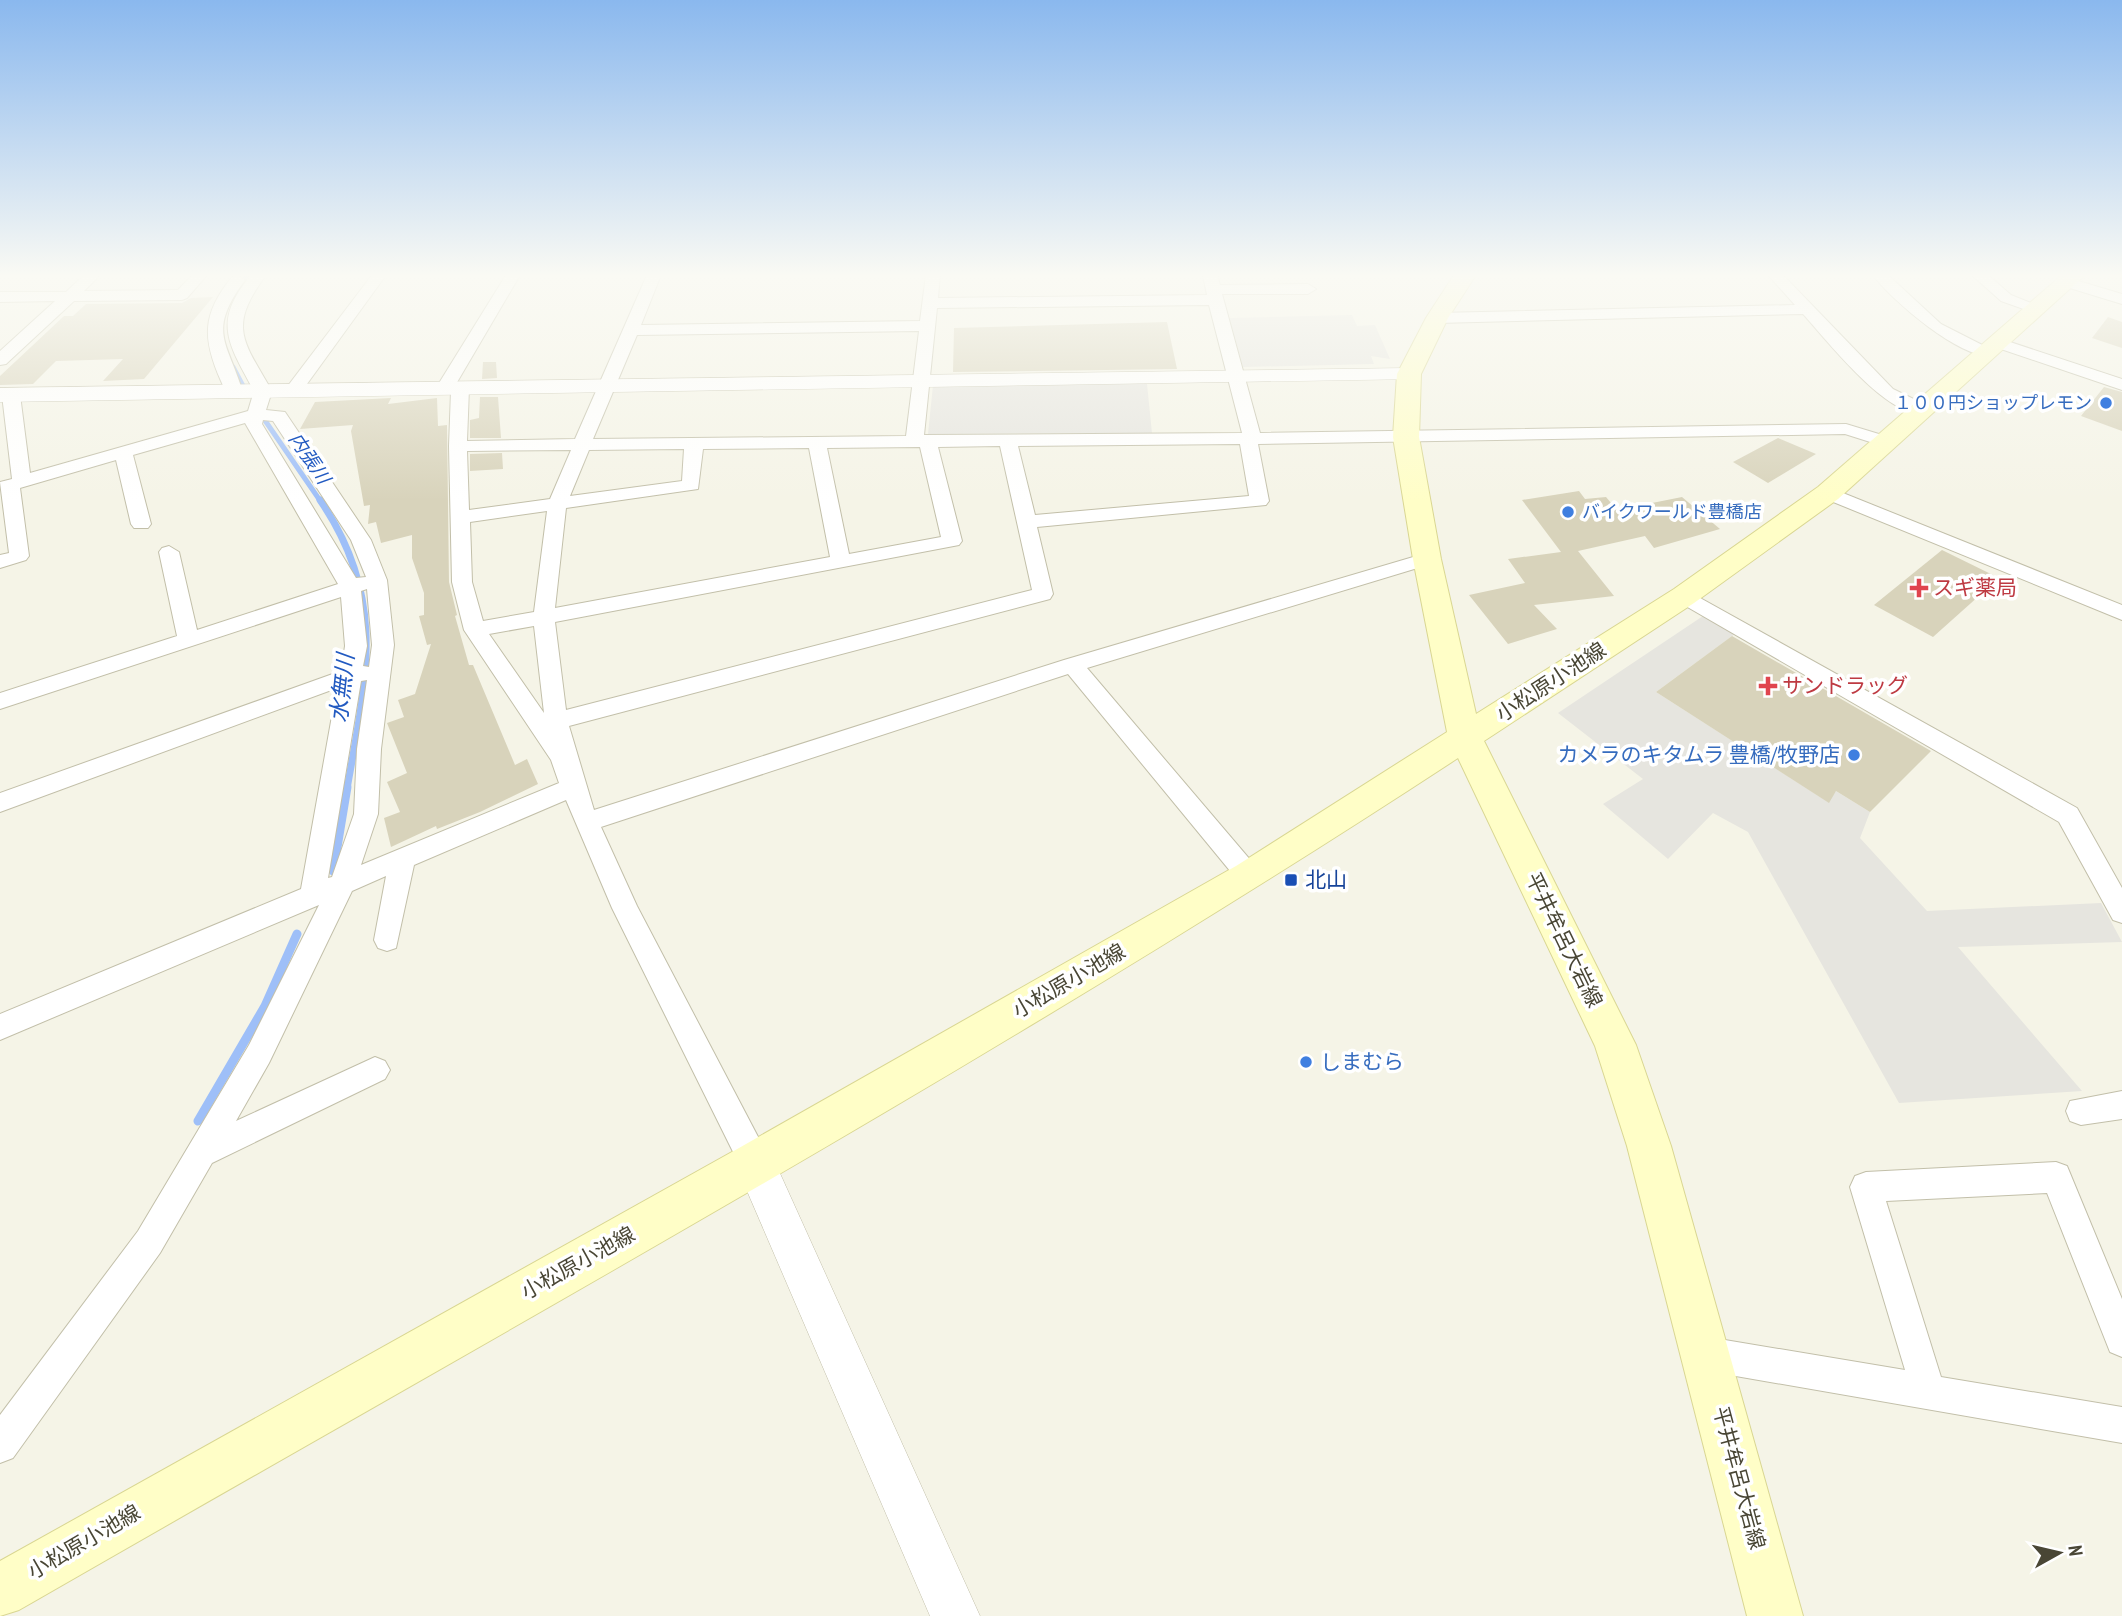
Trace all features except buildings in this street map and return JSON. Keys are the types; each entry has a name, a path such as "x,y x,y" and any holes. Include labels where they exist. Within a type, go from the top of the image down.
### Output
{"main road":[{"name":"平井牟呂大岩線","path":"1421,350 1409,374 1406,437 1427,559 1465,737 1615,1045 1648,1146 1707,1354 1775,1616"},
{"name":"小松原小池線","path":"0,1591 755,1163 1249,876 1684,596 1828,494 1989,350"}],"street":[{"path":"218,350 234,391"},
{"path":"241,350 263,391 253,424 350,586 356,646 315,872 314,895"},
{"path":"293,390 323,350"},
{"path":"473,350 453,388 463,517 463,582 475,630 548,723 586,822 625,908 755,1163 955,1616"},
{"path":"548,723 544,617 558,504 621,350"},
{"path":"475,630 952,541 921,440 926,350"},
{"path":"1027,522 1259,501 1250,437 1252,430 1230,350"},
{"path":"1846,350 1887,393 1920,410"},
{"path":"2005,350 2122,385"},
{"path":"0,562 19,556 5,395 1409,374"},
{"path":"0,1445 149,1242 259,1054 342,884 366,814 369,749 383,645 377,580 361,540 279,416 256,414 11,485"},
{"path":"458,446 1406,437 1846,429 1886,442"},
{"path":"817,441 841,562"},
{"path":"548,723 1043,594 1008,441"},
{"path":"463,517 691,485 694,442"},
{"path":"124,454 141,524"},
{"path":"1828,494 2122,613"},
{"path":"169,552 188,639"},
{"path":"586,822 1072,665 1427,559"},
{"path":"0,701 350,586 377,580"},
{"path":"1684,596 2068,815 2122,912"},
{"path":"1072,665 1249,876"},
{"path":"0,803 351,675 379,671"},
{"path":"0,1027 573,786"},
{"path":"387,940 402,859"},
{"path":"201,1153 375,1070"},
{"path":"2081,1111 2122,1105"},
{"path":"1928,1391 1866,1188 2056,1177 2122,1340"},
{"path":"1707,1354 2122,1425"}],"shaded area":[{"path":"1238,350 1386,350 1390,359 1371,356 1374,364 1243,367"},
{"path":"1147,384 1152,433 928,434 933,385"},
{"path":"1703,616 1739,631 1656,692 1828,802 1836,791 1870,812 1860,838 1927,911 2101,903 2122,942 1958,947 2082,1091 1899,1103 1748,832 1713,813 1668,859 1603,804 1643,779 1558,713"}],"waterway":[{"name":"内張川","path":"233,367 243,386"},
{"name":"内張川","path":"264,419 321,502"},
{"name":"水無川","path":"320,500 341,536 356,572 363,606 365,676 347,789"},
{"name":"水無川","path":"333,871 347,787"},
{"name":"水無川","path":"198,1121 265,1006 297,934"}],"place":[{"name":"１００円ショップレモン","path":"2106,403"},
{"name":"バイクワールド豊橋店","path":"1568,512"},
{"name":"スギ薬局","path":"1919,588"},
{"name":"サンドラッグ","path":"1768,686"},
{"name":"カメラのキタムラ 豊橋/牧野店","path":"1854,755"},
{"name":"北山","path":"1291,880"},
{"name":"しまむら","path":"1306,1062"}]}
